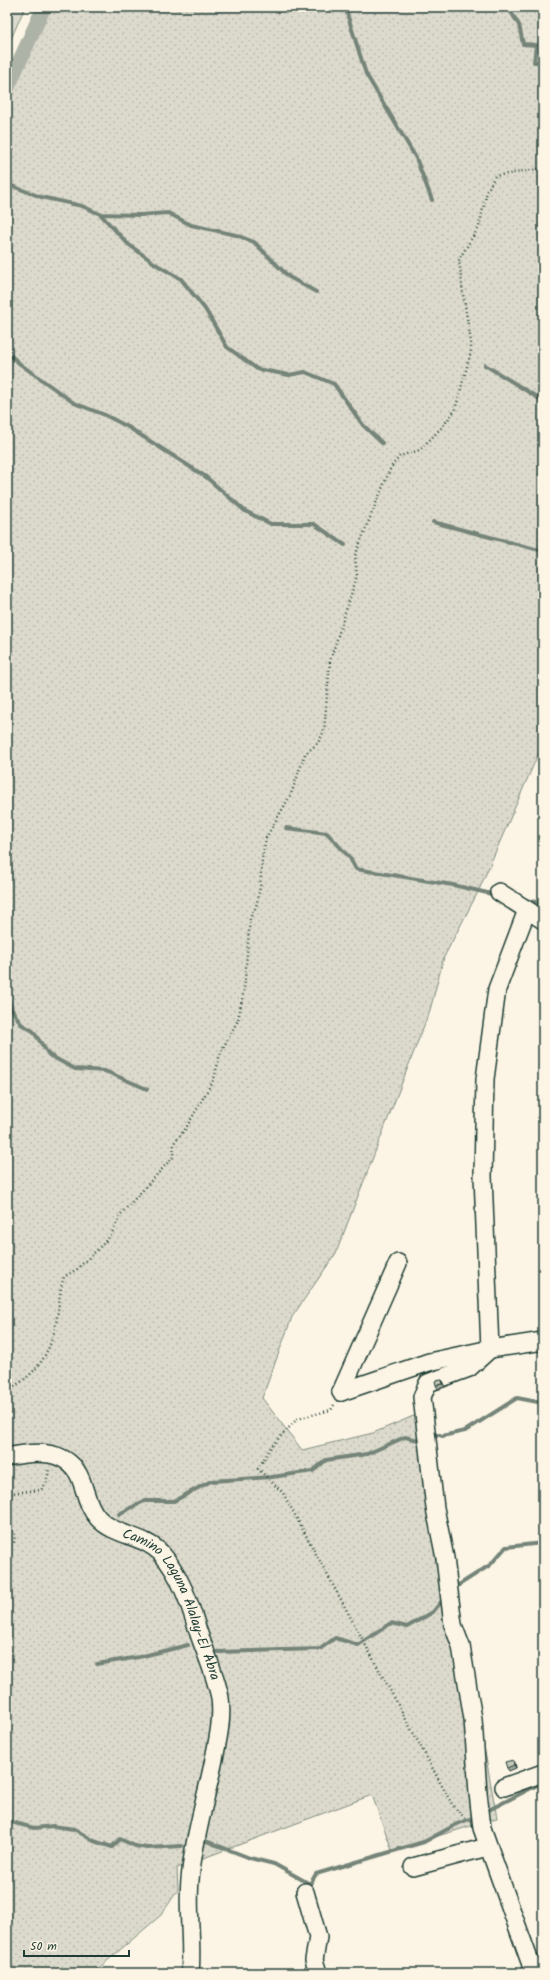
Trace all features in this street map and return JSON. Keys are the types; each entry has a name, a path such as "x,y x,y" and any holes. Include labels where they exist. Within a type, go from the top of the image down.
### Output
{"street":[{"path":"490,1349 483,1176 485,1079 497,990 538,918 499,892"},
{"path":"342,1392 398,1264"},
{"path":"342,1392 429,1362 490,1349 543,1342"},
{"path":"490,1349 469,1368 428,1383 422,1397 435,1508 445,1558 453,1625 461,1646 473,1719 482,1828 487,1846 534,1973"},
{"name":"Camino Laguna Alalay-El Abra","path":"7,1457 25,1453 50,1454 62,1457 76,1468 92,1510 99,1519 114,1529 143,1540 161,1553 176,1575 192,1611 220,1698 220,1730 189,1881 192,1958 190,1973"},
{"path":"504,1787 543,1773"},
{"path":"413,1867 487,1846"},
{"path":"305,1892 318,1937 314,1960 318,1973"}],"path":[{"path":"7,1390 23,1383 35,1371 47,1352 54,1334 59,1292 64,1277 77,1269 102,1245 111,1235 121,1214 173,1157 174,1143 186,1128 214,1080 220,1054 238,1020 244,990 250,918 256,907 260,888 262,859 266,838 291,794 305,754 318,743 324,731 330,661 357,576 355,556 391,467 400,456 420,450 443,426 455,410 471,352 471,342 459,259 478,226 487,191 495,176 543,168"},
{"path":"342,1392 331,1410 297,1419 271,1447 258,1469 283,1493 453,1806 467,1820"},
{"path":"7,1501 12,1494 40,1490 47,1482 50,1454"},
{"path":"7,1525 15,1534 14,1543 7,1547"}],"shaded area":[{"path":"7,7 25,7 7,48"},
{"path":"49,7 543,7 543,743 478,892 444,957 430,1010 336,1253 292,1317 262,1398 302,1450 373,1433 423,1412 497,1818 392,1850 372,1795 177,1868 178,1890 161,1915 93,1973 7,1973 7,104 47,16"}],"building":[{"path":"442,1380 443,1384 436,1385 435,1381"},
{"path":"513,1760 514,1765 507,1768 505,1762"}],"waterway":[{"path":"7,89 44,7"},
{"path":"345,7 366,74 416,158 432,200"},
{"path":"508,7 519,25 523,44 536,45 534,62 543,62"},
{"path":"7,184 41,197 82,206 100,214 128,244 157,265 181,279 205,309 227,347 257,369 289,375 305,372 334,384 363,425 382,443"},
{"path":"100,214 141,215 168,213 191,225 236,235 254,242 289,277 316,292"},
{"path":"7,352 20,364 74,403 105,415 128,427 206,477 245,511 271,524 314,524 345,545"},
{"path":"485,365 543,401"},
{"path":"433,522 543,551"},
{"path":"286,828 327,833 350,858 356,869 453,885 496,895"},
{"path":"524,900 543,903"},
{"path":"7,995 11,1008 21,1024 33,1031 49,1055 75,1069 105,1071 147,1089"},
{"path":"431,1435 442,1436 465,1431 517,1398 543,1403"},
{"path":"119,1514 144,1501 174,1501 211,1481 272,1477 313,1471 326,1460 367,1454 405,1437 418,1440 421,1437"},
{"path":"454,1588 490,1565 506,1547 543,1543"},
{"path":"217,1652 320,1649 335,1638 358,1645 391,1623 407,1627 433,1612 445,1597"},
{"path":"97,1664 139,1657 188,1645"},
{"path":"485,1812 543,1782"},
{"path":"206,1841 250,1858 274,1864 310,1884 316,1874 424,1842 457,1824 477,1816"},
{"path":"7,1821 34,1828 53,1826 74,1829 94,1841 112,1847 120,1839 135,1846 147,1848 182,1846"}]}
